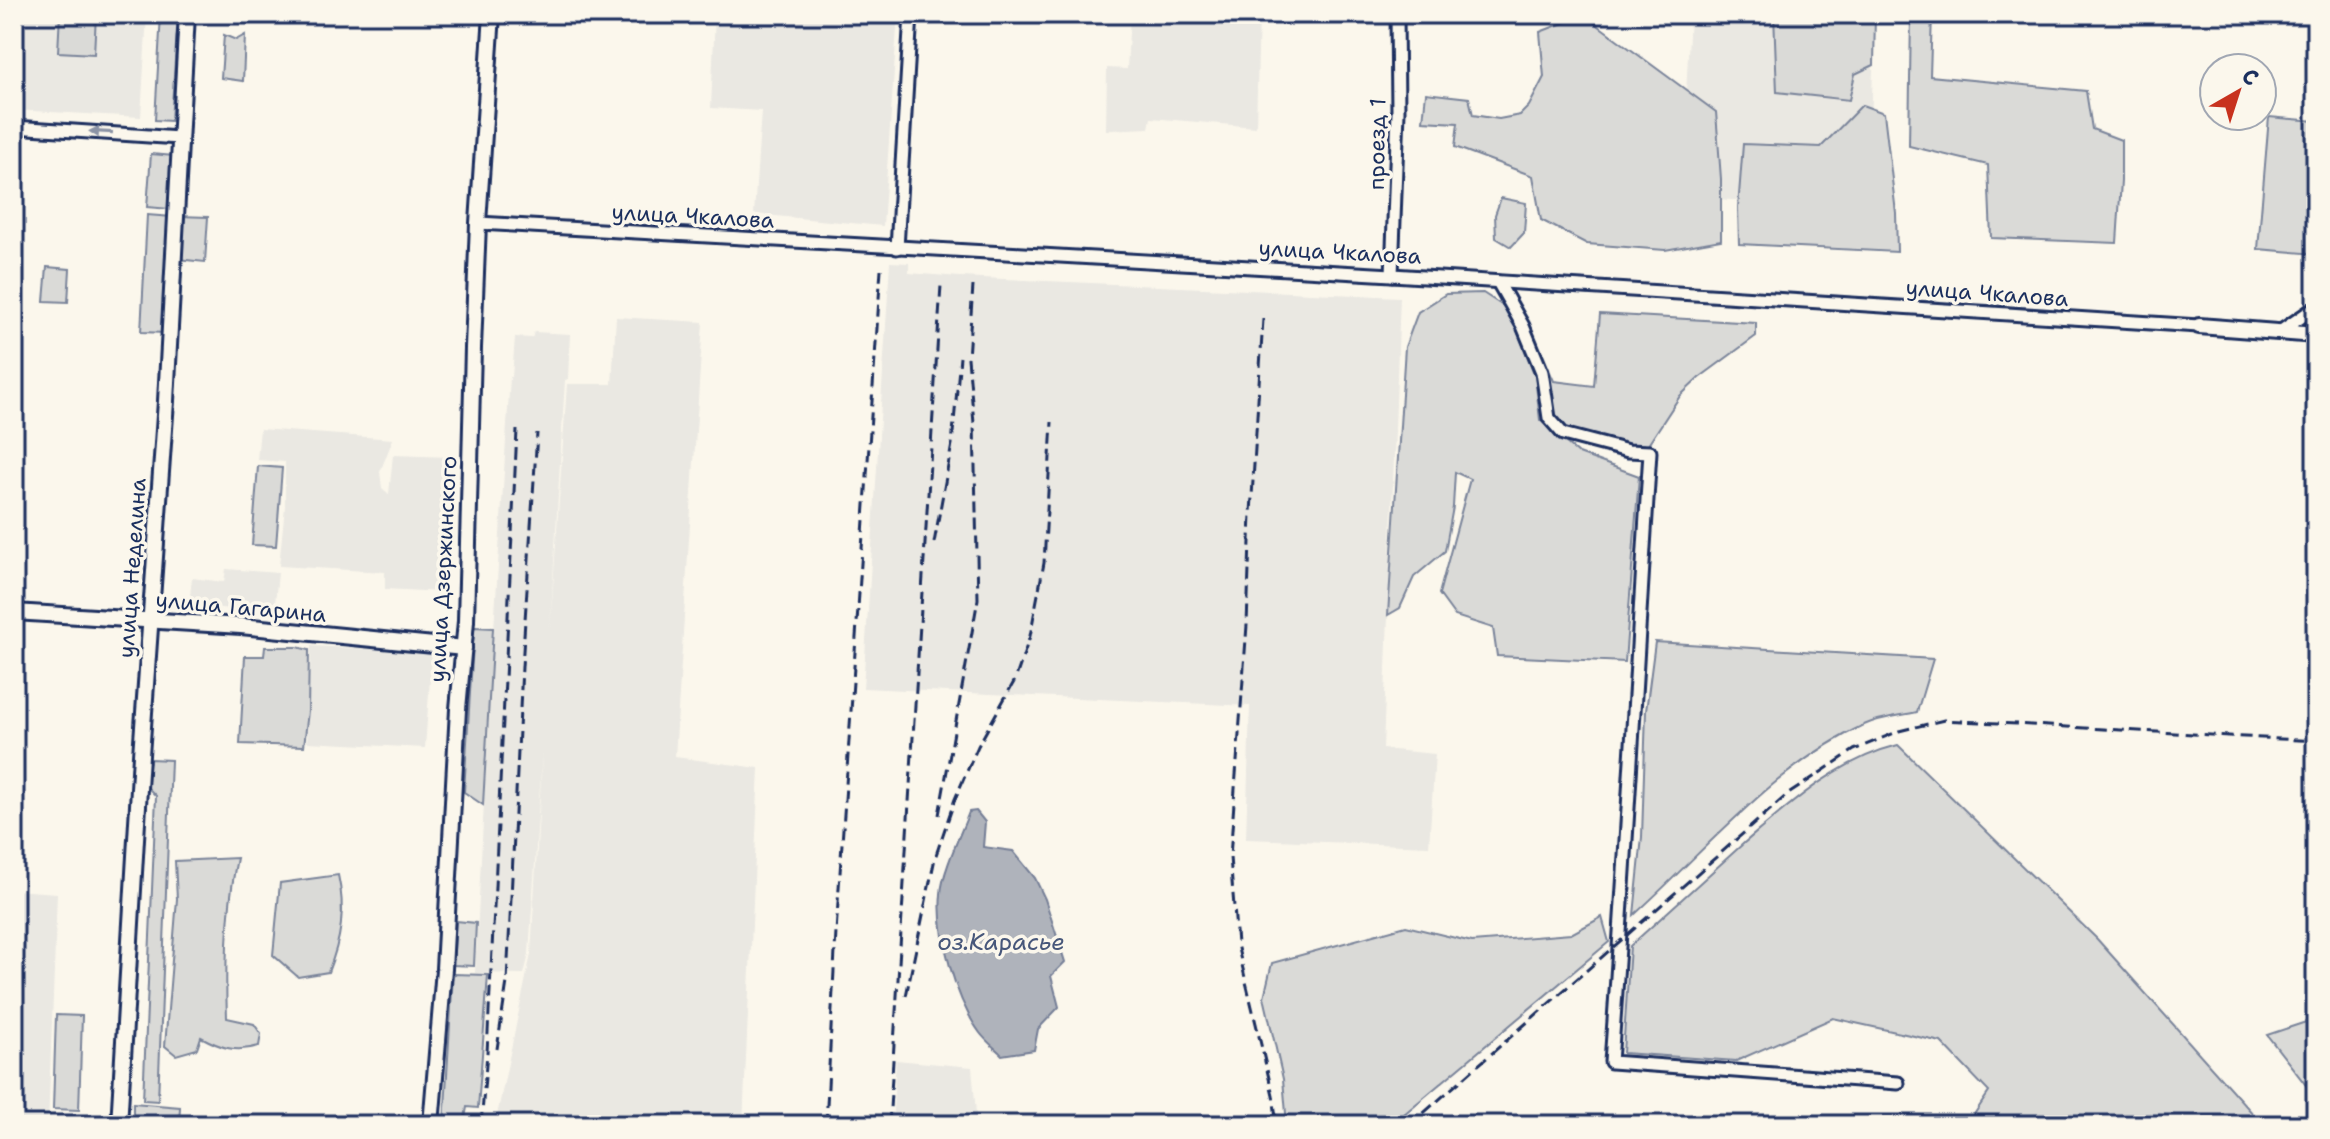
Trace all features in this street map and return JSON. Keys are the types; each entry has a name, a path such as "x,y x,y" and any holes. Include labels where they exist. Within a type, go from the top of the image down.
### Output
{"street":[{"name":"улица Неделина","path":"119,1125 165,416 187,14"},
{"name":"улица Дзержинского","path":"431,1125 464,648 478,223 492,14"},
{"path":"897,248 911,14"},
{"name":"проезд 1","path":"1392,275 1398,111 1397,14"},
{"path":"14,127 179,138"},
{"name":"улица Чкалова","path":"478,223 1392,275 2199,326"},
{"path":"1498,282 1523,326 1542,372 1549,418 1563,434 1628,451 1650,452 1634,677 1627,850 1611,1062 1898,1083"},
{"path":"2281,331 2316,307"},
{"path":"2199,326 2316,335"},
{"name":"улица Гагарина","path":"14,612 241,626 464,648"}],"shaded area":[{"path":"14,14 147,14 141,117 14,110"},
{"path":"60,14 96,14 94,54 58,52"},
{"path":"161,14 178,14 171,121 155,120"},
{"path":"715,14 898,14 883,226 754,214 761,111 711,108"},
{"path":"1130,14 1259,14 1256,127 1151,118 1149,128 1106,130 1107,68 1127,69"},
{"path":"1690,14 1875,14 1868,208 1681,197"},
{"path":"1774,14 1875,14 1874,65 1855,74 1849,100 1777,92"},
{"path":"1911,14 1932,14 1930,76 2086,91 2092,129 2121,140 2117,243 1991,238 1988,165 1909,146"},
{"path":"1584,15 1716,112 1721,240 1665,250 1587,244 1541,220 1533,176 1455,147 1458,123 1423,121 1426,93 1469,98 1473,115 1499,119 1520,115 1529,106 1544,77 1540,32"},
{"path":"224,35 236,40 245,35 243,81 221,78"},
{"path":"1862,105 1884,113 1896,213 1897,252 1739,244 1738,208 1743,144 1821,147"},
{"path":"2278,118 2316,121 2316,254 2258,249 2268,132 2278,132"},
{"path":"151,154 174,156 170,209 147,207"},
{"path":"1501,198 1526,203 1524,233 1511,247 1496,238 1495,215"},
{"path":"147,215 172,217 166,333 141,332"},
{"path":"179,216 208,217 205,262 177,259"},
{"path":"890,262 909,263 909,273 960,277 1400,297 1383,749 1435,754 1429,846 1246,839 1250,706 863,688"},
{"path":"47,267 70,269 68,302 44,301"},
{"path":"1483,293 1509,310 1535,376 1540,420 1579,454 1639,476 1625,662 1497,656 1493,628 1455,616 1439,594 1470,479 1455,472 1453,507 1445,551 1414,577 1400,608 1388,615 1405,347 1418,312 1446,294"},
{"path":"1600,314 1756,323 1756,336 1680,396 1646,448 1623,446 1580,436 1568,430 1558,424 1549,404 1545,370 1550,372 1554,381 1594,386"},
{"path":"616,317 703,322 675,757 759,768 743,1125 495,1125 531,954 543,741 529,954 524,974 475,973 489,708 515,337 532,338 534,332 570,334 550,630 567,384 612,384"},
{"path":"260,429 393,439 380,472 382,488 389,494 393,455 451,457 442,592 385,589 385,572 279,566 285,506 285,462 257,460"},
{"path":"258,466 282,468 276,546 252,545"},
{"path":"226,569 278,573 274,613 189,605 192,578 224,582"},
{"path":"474,627 493,628 483,805 464,792"},
{"path":"1655,642 1933,659 1917,712 1864,725 1801,763 1743,811 1634,915 1642,837 1646,711"},
{"path":"311,646 432,652 425,748 307,742"},
{"path":"265,647 309,650 304,746 240,744 245,656 264,656"},
{"path":"1898,745 2097,939 2263,1125 1967,1125 1989,1092 1941,1042 1833,1018 1736,1061 1623,1053 1630,946 1797,799 1855,761"},
{"path":"150,759 171,760 158,1101 143,1100 156,796 147,787"},
{"path":"237,858 227,938 227,1018 254,1024 261,1034 259,1046 229,1048 201,1037 197,1049 176,1055 165,1046 177,899 175,861"},
{"path":"338,875 342,900 341,925 328,972 298,977 273,955 280,883"},
{"path":"14,890 57,893 48,1125 14,1125"},
{"path":"1602,917 1609,942 1391,1125 1287,1125 1283,1079 1264,997 1272,963 1406,926 1472,942 1571,934"},
{"path":"456,921 476,923 474,966 453,965"},
{"path":"453,974 488,975 478,1108 467,1107 465,1118 477,1119 477,1125 444,1125"},
{"path":"56,1015 82,1016 79,1110 53,1109"},
{"path":"2316,1021 2316,1098 2267,1035"},
{"path":"896,1060 972,1067 977,1125 892,1125"},
{"path":"133,1103 180,1107 179,1125 133,1125"}],"water":[{"name":"оз.Карасье","path":"976,811 985,822 983,847 1013,851 1035,878 1065,962 1051,976 1059,1007 1038,1029 1034,1050 1002,1055 982,1036 963,1003 945,947 942,885 969,812"}],"railway":[{"path":"826,1125 881,269"},
{"path":"889,1125 941,285"},
{"path":"939,815 978,599 974,423 968,358 973,286"},
{"path":"1263,319 1247,625 1230,857 1237,944 1273,1095 1277,1125"},
{"path":"934,543 952,444 960,357"},
{"path":"906,996 935,858 955,799 978,746 1015,680 1030,636 1044,563 1052,422"},
{"path":"481,1125 517,430"},
{"path":"497,1049 507,982 537,433"},
{"path":"1410,1125 1787,795 1854,750 1899,731 1944,720 2316,741"}]}
